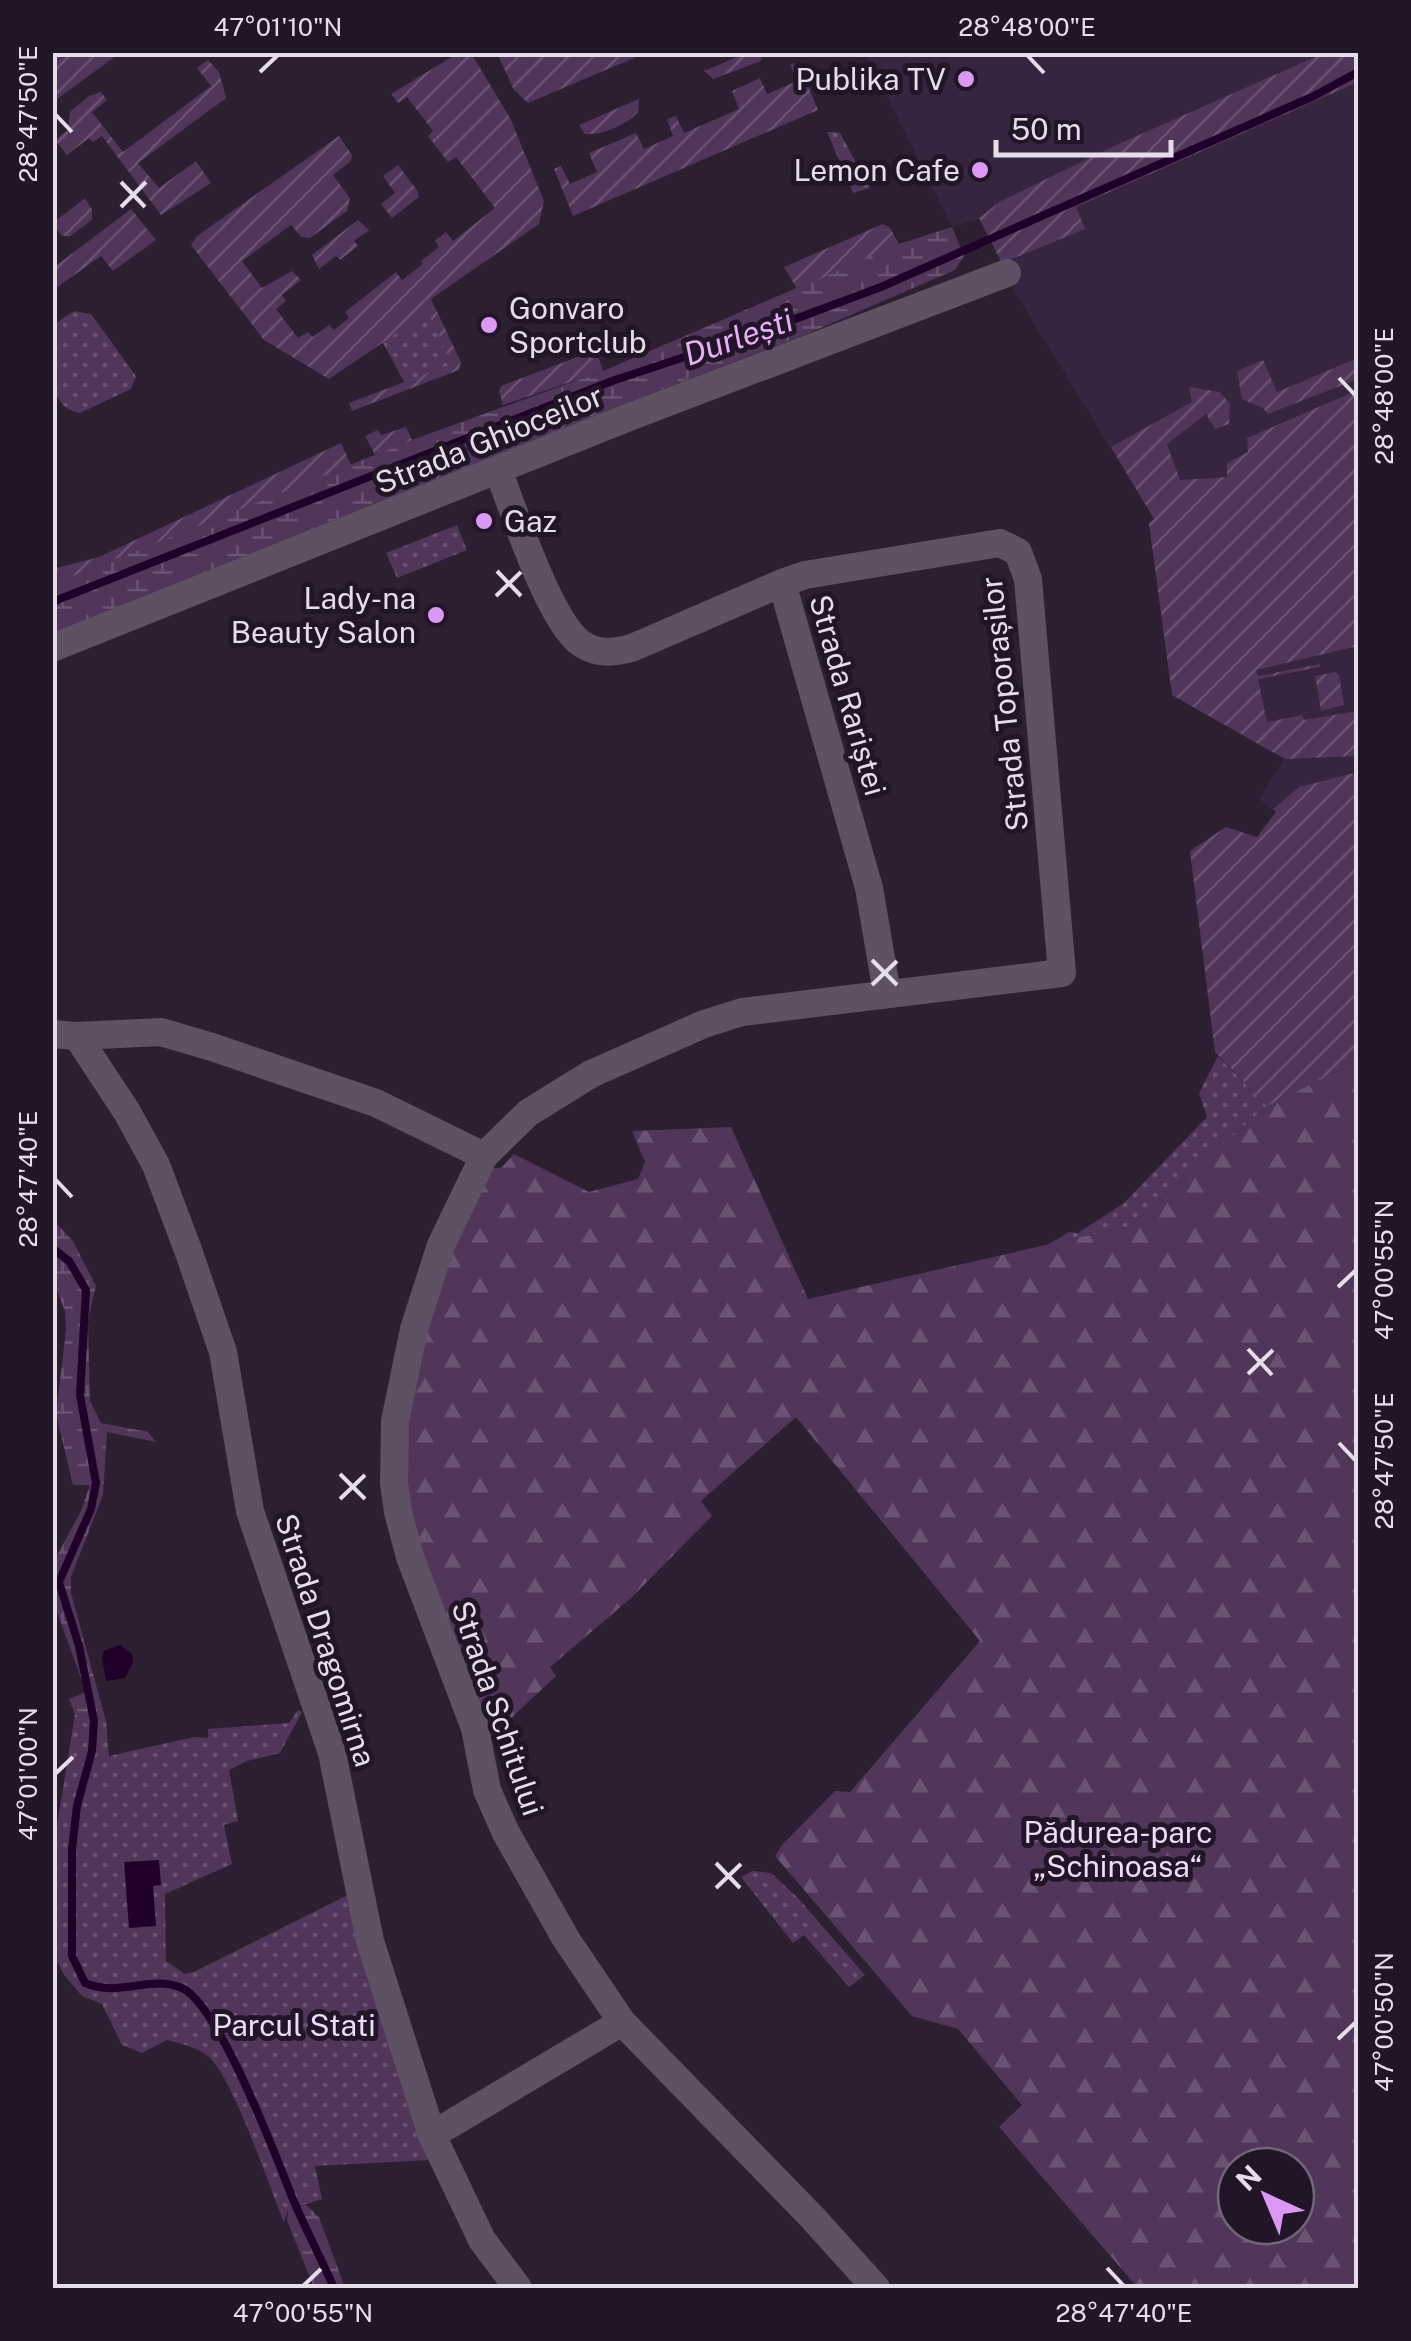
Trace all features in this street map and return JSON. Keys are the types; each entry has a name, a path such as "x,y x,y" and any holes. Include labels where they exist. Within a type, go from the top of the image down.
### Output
{"street":[{"name":"Strada Ghioceilor","path":"52,648 1007,273"},
{"name":"Strada Rariștei","path":"498,470 553,606 571,636 592,650 608,652 634,647 782,583 869,888 888,993"},
{"name":"Strada Toporașilor","path":"782,583 806,575 1000,543 1018,552 1028,579 1062,973 888,993"},
{"path":"65,1035 161,1032 376,1102 484,1156 528,1113 591,1074 704,1024 787,1004 888,993"},
{"name":"Strada Dragomirna","path":"65,1035 127,1112 156,1165 223,1352 250,1512 332,1754 370,1941 432,2135 482,2240 518,2288"},
{"name":"Strada Schitului","path":"484,1156 436,1258 401,1382 394,1422 398,1512 410,1557 476,1728 487,1790 534,1886 622,2022 876,2288"},
{"path":"432,2135 622,2022"}],"shaded area":[{"path":"865,53 1358,53 1358,1061 1267,1106 1215,1052 1190,851 1226,827 1257,837 1276,812 1259,799 1284,759 1172,695 1149,523 1154,519 1018,297 979,219 952,227"},
{"path":"120,1645 132,1654 133,1662 125,1678 106,1681 104,1651"},
{"path":"159,1860 161,1885 153,1886 156,1926 129,1928 124,1862"}],"green space":[{"path":"53,52 120,52 120,53 53,102"},
{"path":"749,52 762,53 761,61 713,79 704,71"},
{"path":"497,53 646,53 528,103 514,90"},
{"path":"1324,53 1358,53 1358,82 1076,207 1085,229 1002,263 979,218 1001,201"},
{"path":"455,55 473,56 511,120 544,201 539,224 431,299 461,362 459,370 352,411 349,403 452,364 428,312 329,379 264,340 191,245 197,236 339,136 352,155 351,161 333,175 350,198 347,211 310,238 301,237 291,225 242,261 262,288 292,271 301,280 282,295 286,301 276,309 298,338 308,332 313,337 329,325 334,330 349,318 345,312 396,272 402,280 423,264 421,261 439,247 435,241 446,232 453,241 495,208 456,157 448,162 428,136 433,131 407,97 398,103 391,94"},
{"path":"208,60 219,72 226,98 138,163 159,188 196,161 211,183 161,215 102,136 93,142 89,138 67,155 55,140 68,130 70,112 89,96 101,92 107,100 92,112 123,152 211,86 197,68"},
{"path":"795,63 818,110 573,216 554,169 561,166 570,184 597,172 589,153 636,133 644,149 673,136 667,119 676,116 684,133 739,109 732,91 760,78 767,94 797,81 790,65"},
{"path":"639,99 638,112 614,128 585,134 579,125"},
{"path":"827,132 840,133 870,188 853,193"},
{"path":"398,165 419,197 392,218 381,204 395,193 383,176"},
{"path":"85,198 92,210 92,220 69,237 61,235 53,223"},
{"path":"131,209 156,240 113,271 101,256 53,290 53,268"},
{"path":"358,220 369,230 354,241 358,246 319,269 312,255"},
{"path":"883,224 899,244 797,289 784,267"},
{"path":"952,227 964,256 955,270 809,333 53,633 53,584 412,440 603,371 899,244"},
{"path":"74,311 91,314 136,376 131,389 80,413 60,401 51,364 53,325"},
{"path":"428,311 453,364 405,384 382,341"},
{"path":"596,350 603,371 503,405 501,386"},
{"path":"1358,358 1358,379 1268,414 1242,399 1237,371 1263,360 1277,392"},
{"path":"1189,387 1220,392 1230,404 1229,424 1215,429 1206,414 1167,444 1180,480 1227,477 1227,463 1248,452 1247,438 1358,390 1358,646 1256,670 1258,676 1320,664 1258,679 1267,722 1358,711 1358,756 1285,759 1172,695 1149,523 1154,519 1111,447 1192,402"},
{"path":"406,427 412,440 375,455 365,436 378,430 381,435"},
{"path":"341,443 351,465 53,584 53,569 99,557"},
{"path":"457,525 467,550 397,578 386,553"},
{"path":"1336,672 1344,705 1321,711 1315,676"},
{"path":"1358,772 1358,1061 1267,1106 1215,1052 1190,851 1226,827 1257,837 1276,812 1273,809 1299,787"},
{"path":"1218,1056 1267,1106 1130,1226 1047,1245 1069,1232 1078,1233 1124,1203 1207,1117 1199,1093"},
{"name":"Pădurea-parc „Schinoasa“","path":"1358,1061 1358,2288 1138,2288 999,2127 1022,2105 958,2029 912,2016 775,1856 835,1791 850,1792 980,1641 796,1417 701,1501 712,1516 631,1598 550,1667 556,1676 492,1736 441,1616 408,1518 403,1480 410,1380 451,1259 445,1252 489,1168 501,1168 514,1154 589,1192 638,1179 645,1162 632,1131 731,1127 808,1299 1130,1226 1267,1106"},
{"path":"53,1220 73,1241 96,1286 88,1320 90,1401 101,1423 148,1432 156,1442 107,1432 103,1495 71,1577 71,1593 106,1721 75,1714 69,1699 86,1692 53,1601 53,1563 81,1511 90,1485 73,1485 56,1414 66,1330 65,1311 53,1281"},
{"name":"Parcul Stati","path":"298,1710 302,1712 280,1753 229,1770 238,1821 224,1825 232,1864 165,1894 166,1961 185,1974 196,1971 350,1894 430,2160 315,2166 322,2199 288,2210 284,2222 240,2111 210,2058 167,2040 142,2053 122,2045 102,2004 82,1996 64,1975 55,1957 53,1851 75,1714 106,1721 109,1756 194,1737 208,1738 208,1729 289,1723"},
{"path":"752,1871 771,1873 865,1975 849,1987 804,1935 793,1943 741,1877"},
{"path":"306,2205 319,2217 345,2288 314,2288 287,2220 288,2210"}],"waterway":[{"name":"Durlești","path":"52,602 612,381 881,287 1314,96 1358,72"},
{"path":"52,1248 69,1261 86,1290 80,1395 96,1483 91,1509 59,1582 79,1646 94,1721 92,1751 77,1806 72,1849 72,1956 85,1983 110,1988 170,1984 197,2000 245,2084 334,2288"}],"place":[{"name":"Publika TV","path":"966,79"},
{"name":"Lemon Cafe","path":"980,170"},
{"name":"Gonvaro Sportclub","path":"489,325"},
{"name":"Gaz","path":"484,521"},
{"name":"Lady-na Beauty Salon","path":"436,615"}]}
